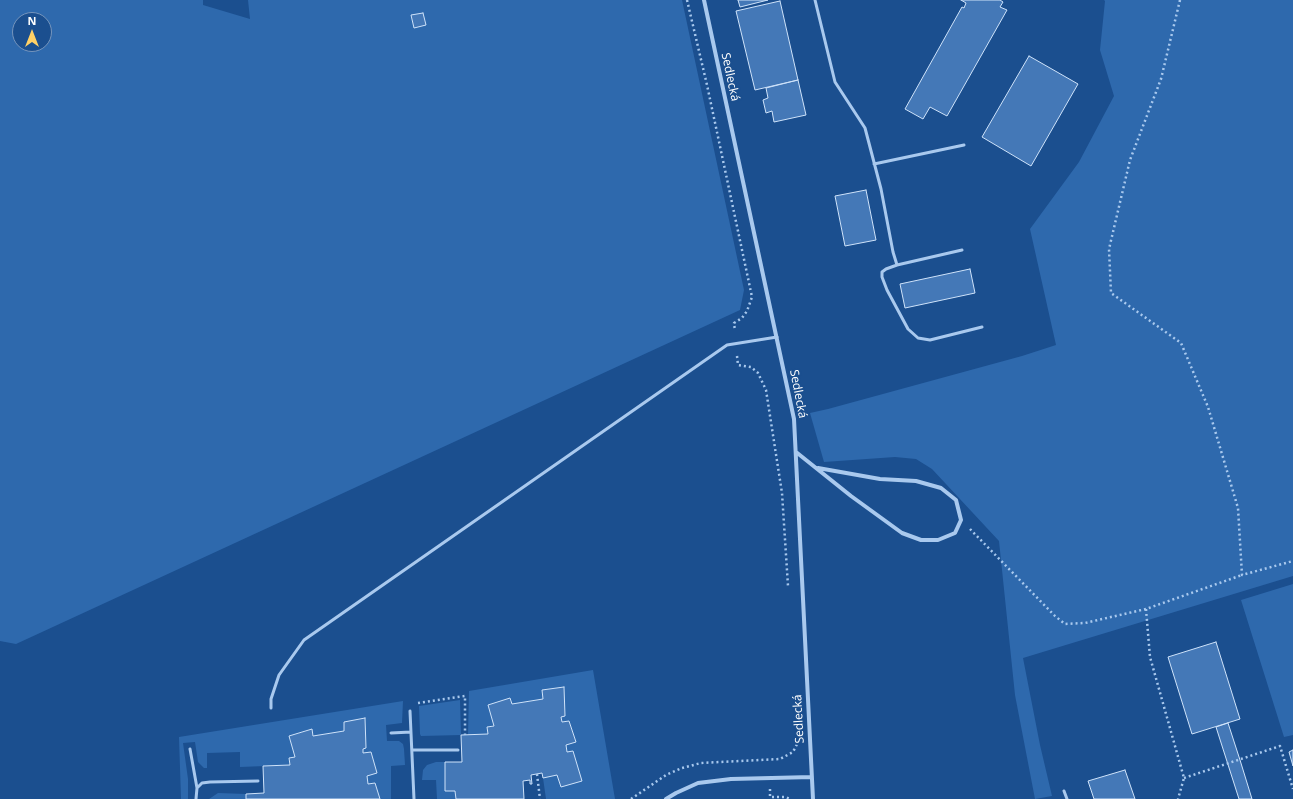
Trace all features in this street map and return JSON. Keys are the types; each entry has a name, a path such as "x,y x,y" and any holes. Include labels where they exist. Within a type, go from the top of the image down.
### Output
{"street":[{"name":"Sedlecká","path":"704,0 794,419 813,799"},
{"path":"796,452 818,468 851,496 902,533 922,540 938,540 955,533 961,520 956,500 941,488 916,481 880,479 818,468"},
{"path":"666,799 676,792 698,783 732,779 812,777"}],"lane":[{"path":"815,0 834,82 865,128 881,189 893,252 897,265"},
{"path":"874,164 964,145"},
{"path":"962,250 897,265 882,272 882,277 887,290 908,329 918,338 930,340 982,327"},
{"path":"271,708 271,699 279,675 304,640 727,345 776,337"},
{"path":"410,712 414,799"},
{"path":"392,733 411,732"},
{"path":"190,749 197,788 196,799"},
{"path":"412,750 458,750"},
{"path":"197,788 202,783 210,782 258,781"},
{"path":"1064,791 1067,799"}],"path":[{"path":"687,0 752,297 747,311 742,318 734,323 738,365 750,367 758,373 766,390 782,493 788,586"},
{"path":"1180,0 1161,79 1130,160 1108,249 1111,293 1181,343 1208,407 1238,508 1242,575"},
{"path":"961,520 1055,616 1066,624 1084,624 1146,609 1242,575 1293,561"},
{"path":"1146,609 1150,657 1184,778 1178,799"},
{"path":"410,712 409,705 465,696 465,734"},
{"path":"631,799 666,775 682,768 701,763 780,759 793,752 797,742"},
{"path":"1184,778 1280,746 1293,789"},
{"path":"537,774 540,799"}],"shaded area":[{"path":"0,0 203,0 203,5 250,19 248,0 682,0 744,290 740,310 16,644 0,641"},
{"path":"1104,0 1293,0 1293,576 1023,658 1040,745 1052,796 1035,799 1015,695 999,541 932,469 916,459 895,457 824,462 810,413 1022,356 1056,345 1030,229 1079,162 1114,96 1100,50"},
{"path":"1293,584 1293,735 1284,737 1241,600"},
{"path":"593,670 615,799 546,799 543,778 557,775 582,781 573,752 567,752 566,745 576,742 569,721 562,722 561,717 565,716 564,687 543,690 543,699 512,704 510,698 488,705 494,725 487,727 488,734 468,735 469,691"},
{"path":"460,700 461,735 421,736 419,706"},
{"path":"403,701 402,723 386,725 387,741 399,741 403,744 404,749 405,765 391,766 391,799 380,799 375,783 368,784 367,776 377,773 371,752 363,753 363,749 366,748 365,718 344,722 344,731 314,736 311,729 289,736 295,757 289,758 290,765 240,767 240,752 207,753 207,768 204,768 198,762 195,742 183,743 188,779 188,799 181,799 179,737"},
{"path":"436,762 445,762 445,791 455,791 456,799 437,799 436,780 422,780 423,770 427,765"},
{"path":"218,793 246,794 246,799 209,799"}],"building":[{"path":"738,0 768,0 740,7"},
{"path":"961,0 1000,0 1003,2 1000,7 1007,10 947,116 930,107 923,119 905,109 962,7 964,8 966,3"},
{"path":"780,1 798,80 755,90 736,11"},
{"path":"423,13 426,25 414,28 411,15"},
{"path":"1029,56 1078,84 1031,166 982,137"},
{"path":"798,80 806,115 774,122 772,111 766,113 763,100 768,98 766,88"},
{"path":"866,190 876,240 845,246 835,196"},
{"path":"970,269 975,293 905,308 900,284"},
{"path":"1216,642 1240,719 1192,734 1168,657"},
{"path":"564,687 565,716 561,717 562,722 569,721 576,742 566,745 567,752 573,751 582,781 561,787 557,775 543,778 542,773 531,775 532,784 530,784 530,780 523,781 524,799 456,799 455,791 445,791 445,762 462,762 461,735 488,734 487,727 494,726 488,705 510,698 512,704 543,699 542,690"},
{"path":"365,718 366,748 363,749 363,753 371,752 377,773 367,776 368,784 375,783 380,799 246,799 246,794 264,793 263,766 290,765 289,758 295,757 289,736 312,729 313,736 344,731 344,722"},
{"path":"1228,723 1252,799 1239,799 1216,727"},
{"path":"1293,750 1293,766 1289,752"},
{"path":"1125,770 1135,799 1094,799 1088,781"}]}
